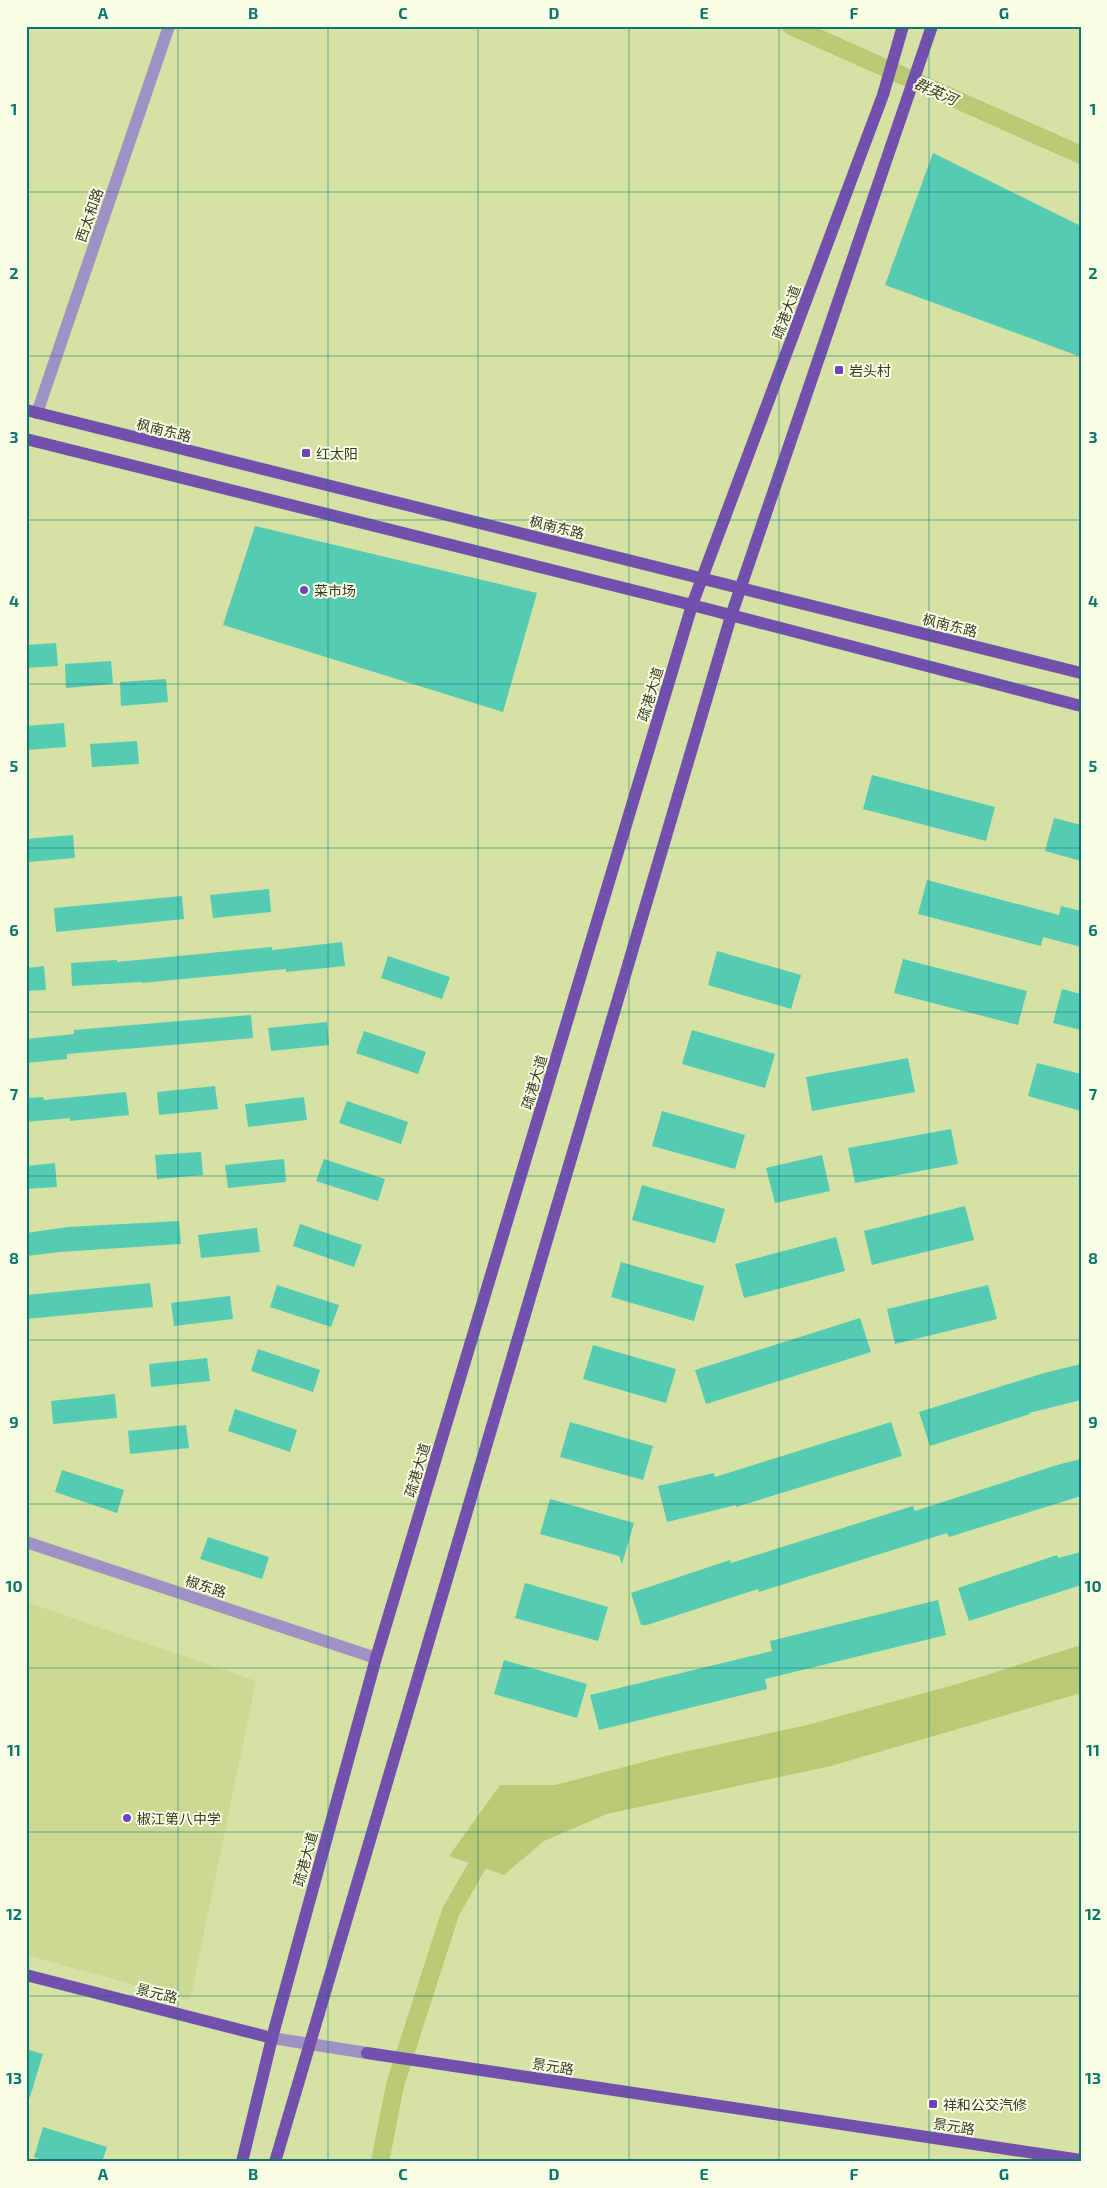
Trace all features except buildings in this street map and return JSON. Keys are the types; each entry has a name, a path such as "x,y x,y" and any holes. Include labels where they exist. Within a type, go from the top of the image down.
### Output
{"main road":[{"name":"疏港大道","path":"242,2162 272,2038 376,1658 692,606 883,95 903,26"},
{"path":"276,2162 732,616 932,26"},
{"name":"枫南东路","path":"31,412 1081,673"},
{"path":"26,439 732,616 1081,706"},
{"name":"景元路","path":"26,1975 272,2038"},
{"name":"景元路","path":"367,2053 1081,2160"}],"street":[{"name":"西太和路","path":"31,412 169,26"},
{"name":"椒东路","path":"26,1542 376,1658"},
{"name":"景元路","path":"272,2038 367,2053"}],"shaded area":[{"name":"椒江第八中学","path":"26,1602 256,1681 190,2000 26,1955"},
{"path":"1081,1645 1081,1693 831,1766 607,1814 544,1841 504,1875 449,1856 500,1785 555,1785 670,1755 807,1725 961,1683"}],"waterway":[{"name":"群英河","path":"791,26 1081,155"},
{"path":"380,2162 395,2085 451,1911 489,1845"}],"place":[{"name":"岩头村","path":"839,370"},
{"name":"红太阳","path":"306,453"},
{"name":"菜市场","path":"304,590"},
{"name":"椒江第八中学","path":"127,1818"},
{"name":"祥和公交汽修","path":"933,2104"}]}
